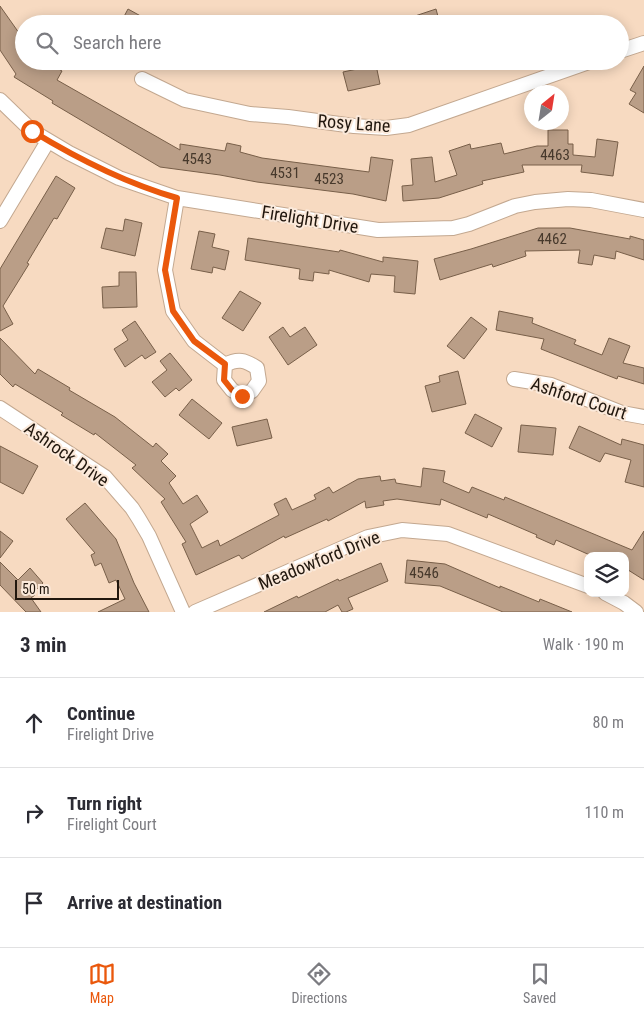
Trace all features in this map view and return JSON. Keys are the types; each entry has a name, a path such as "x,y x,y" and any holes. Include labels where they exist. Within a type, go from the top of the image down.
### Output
{"street":[{"path":"629,49 644,43"},
{"name":"Rosy Lane","path":"142,79 185,100 250,114 386,128 409,125 566,70"},
{"name":"Firelight Drive","path":"0,100 26,126 48,141 119,178 177,198 378,230 453,228 469,224 515,206 568,199 591,200 644,210"},
{"path":"0,221 48,141"},
{"path":"177,198 165,270 173,311 194,341 225,364"},
{"name":"Ashford Court","path":"514,378 551,385 622,413 644,417"},
{"name":"Ashrock Drive","path":"0,408 105,477 132,508 149,536 183,612"},
{"name":"Meadowford Drive","path":"195,612 368,538 402,530 448,534 584,585"},
{"path":"613,597 636,612"}],"building":[{"path":"0,6 15,27 15,70 60,70 62,71 57,80 180,150 180,144 225,151 227,143 241,146 240,152 262,158 369,172 371,157 393,160 386,201 353,194 160,167 52,103 53,101 14,77 16,74 0,50"},
{"path":"128,9 139,15 125,15"},
{"path":"436,9 438,15 418,15"},
{"path":"644,66 644,113 629,104 636,93 630,90"},
{"path":"377,70 380,84 348,91 343,72"},
{"path":"548,130 568,130 568,144 573,144 573,155 595,157 597,139 618,142 613,176 581,172 582,165 522,165 524,172 482,181 483,184 439,198 403,201 402,186 413,185 411,159 432,157 435,182 457,175 449,151 470,144 471,149 501,143 504,154 537,146 548,146"},
{"path":"56,176 75,188 57,219 54,218 3,306 13,324 0,331 0,269"},
{"path":"125,219 142,223 135,256 101,248 106,228 123,231"},
{"path":"538,228 570,228 630,239 630,236 644,240 644,260 616,251 615,259 594,255 592,265 578,263 580,250 525,251 526,256 493,267 492,264 440,280 434,259"},
{"path":"199,231 215,234 212,247 229,251 225,270 213,267 212,273 191,269"},
{"path":"248,238 339,252 340,250 383,262 383,257 418,261 415,294 394,292 395,276 371,274 369,282 329,270 329,274 314,272 313,281 299,279 300,269 245,260"},
{"path":"119,272 136,272 137,307 103,308 102,287 119,286"},
{"path":"240,291 261,303 243,331 222,318"},
{"path":"499,311 533,318 532,323 576,340 574,344 602,355 609,338 630,346 623,363 644,368 644,384 618,376 617,379 541,349 544,339 496,330"},
{"path":"471,317 487,329 464,359 447,346"},
{"path":"135,321 156,352 145,359 142,355 125,367 114,349 128,340 122,330"},
{"path":"283,327 290,337 305,327 317,345 288,365 269,337"},
{"path":"0,338 35,374 38,369 115,417 153,447 156,443 168,454 161,461 176,476 169,483 183,504 197,495 208,512 190,524 202,548 218,540 220,546 279,515 274,504 286,498 292,510 316,499 314,495 329,487 333,493 358,479 380,476 381,481 395,479 396,483 421,487 423,468 445,471 443,482 469,493 472,487 504,500 505,497 632,550 644,531 644,580 629,571 629,552 584,552 556,540 554,545 536,537 537,535 488,514 487,518 441,499 440,505 397,499 383,501 384,505 366,508 365,501 328,521 327,519 285,538 284,536 242,559 239,555 196,575 182,544 186,542 161,502 165,499 132,468 136,465 95,433 94,435 61,415 63,413 15,384 13,387 0,374"},
{"path":"170,353 192,380 179,391 176,388 165,397 152,382 167,370 160,361"},
{"path":"458,371 466,404 432,412 425,386 440,382 439,376"},
{"path":"192,399 222,423 209,439 179,415"},
{"path":"475,414 502,428 492,447 465,433"},
{"path":"267,419 272,438 237,446 232,427"},
{"path":"521,425 556,428 553,455 518,452"},
{"path":"579,426 621,445 622,439 644,445 644,487 625,482 631,460 605,453 600,462 569,448"},
{"path":"0,446 38,466 23,494 0,482"},
{"path":"85,503 116,539 134,583 149,612 98,612 125,599 116,580 109,583 101,563 95,566 91,555 95,553 66,519"},
{"path":"0,531 13,541 0,558"},
{"path":"407,560 445,564 500,588 500,586 539,602 540,599 572,612 503,612 440,586 405,583"},
{"path":"0,562 18,580 30,568 43,583 33,593 35,595 31,598 41,612 26,612 0,585"},
{"path":"381,563 388,581 348,598 353,609 346,612 342,612 338,605 325,612 264,612 297,596 298,598 338,579 339,581"}],"route":[{"path":"32,131 69,153 119,178 177,198 165,270 173,311 194,341 225,364 224,380 232,390 242,396"}]}
